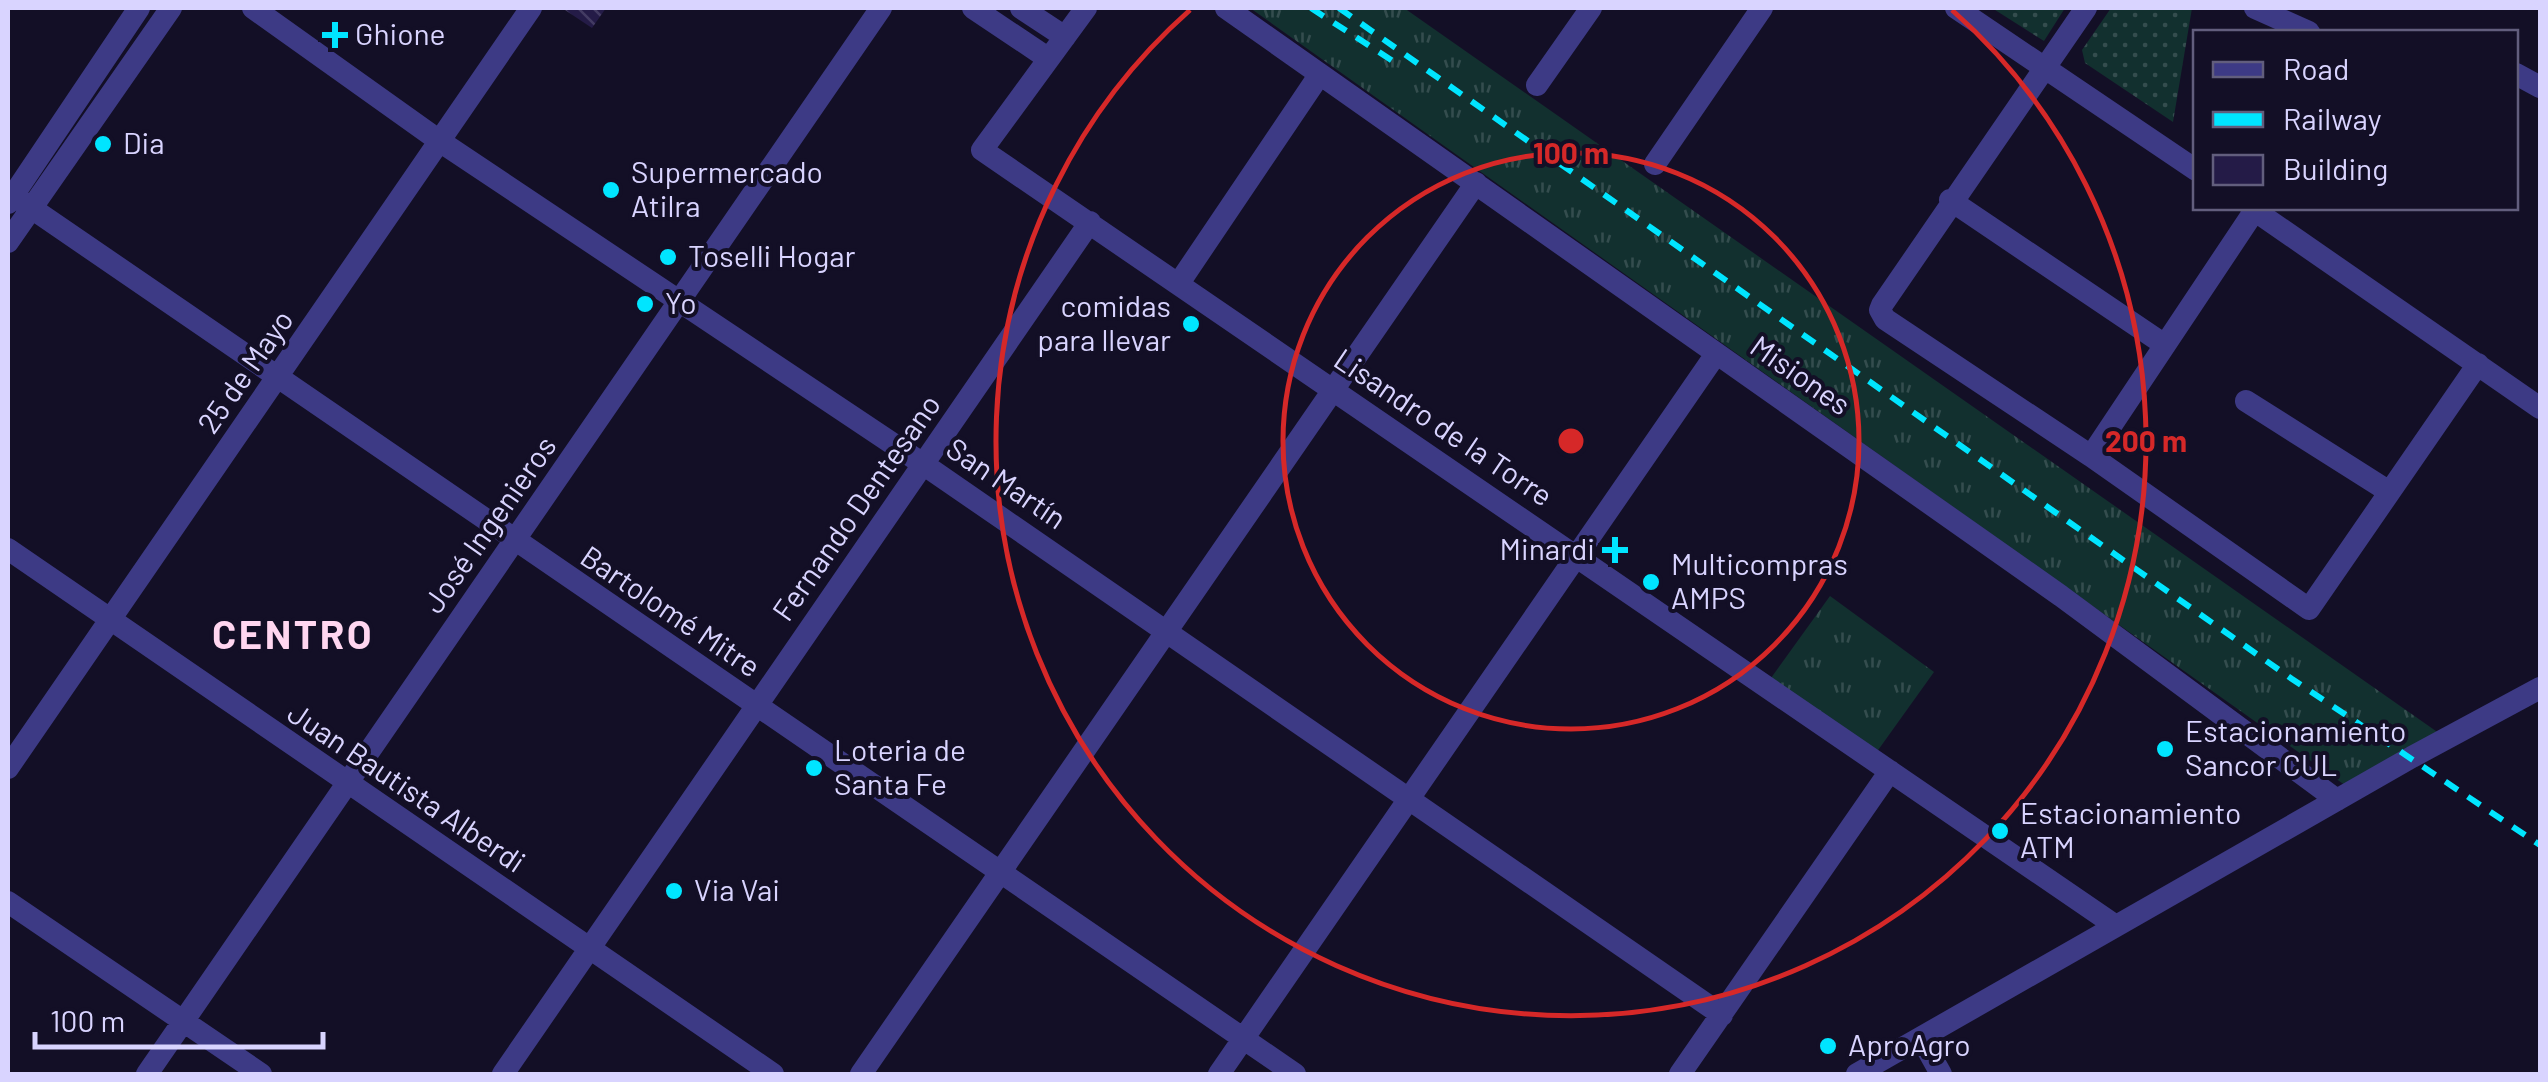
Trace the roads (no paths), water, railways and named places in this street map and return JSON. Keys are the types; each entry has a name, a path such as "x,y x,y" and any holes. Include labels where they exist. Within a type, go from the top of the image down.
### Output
{"street":[{"path":"8,242 15,200 139,8"},
{"path":"15,200 170,8"},
{"name":"San Martín","path":"253,8 441,142 923,464 1722,1015"},
{"name":"25 de Mayo","path":"8,768 531,8"},
{"name":"José Ingenieros","path":"147,1074 881,8"},
{"path":"973,8 1037,51"},
{"path":"1021,8 1050,15 1064,36"},
{"path":"1037,51 1064,36 1086,8"},
{"name":"Misiones","path":"1226,8 2062,596 2337,800"},
{"path":"1537,84 1590,8"},
{"path":"1655,164 1762,8"},
{"path":"1956,8 2193,168"},
{"path":"2086,8 1950,200 1880,310 1894,326 2092,456 2309,609 2478,364"},
{"path":"2255,8 2304,30"},
{"path":"1037,51 1050,15"},
{"name":"Lisandro de la Torre","path":"1037,51 982,150 2116,926"},
{"path":"1179,283 1320,74"},
{"path":"2518,75 2540,87"},
{"path":"861,1074 1170,633 1476,183"},
{"name":"Bartolomé Mitre","path":"15,200 1295,1074"},
{"path":"1950,200 2165,345"},
{"path":"2092,456 2252,210"},
{"path":"2254,210 2540,408"},
{"name":"Fernando Dentesano","path":"504,1074 1090,222"},
{"path":"1219,1074 1716,354"},
{"path":"2246,401 2388,492"},
{"name":"Juan Bautista Alberdi","path":"8,549 773,1074"},
{"path":"1856,1074 2540,688"},
{"path":"1680,1074 1890,771"},
{"path":"8,902 261,1074"},
{"path":"1921,1038 1942,1074"}],"railway":[{"path":"1311,8 1399,65"},
{"path":"1339,8 2292,679 2540,845"}],"place":[{"name":"Ghione","path":"335,35"},
{"name":"Dia","path":"103,144"},
{"name":"Supermercado Atilra","path":"611,190"},
{"name":"Toselli Hogar","path":"668,257"},
{"name":"Yo","path":"645,304"},
{"name":"comidas para llevar","path":"1191,324"},
{"name":"Minardi","path":"1615,550"},
{"name":"Multicompras AMPS","path":"1651,582"},
{"name":"Estacionamiento Sancor CUL","path":"2165,749"},
{"name":"Loteria de Santa Fe","path":"814,768"},
{"name":"Estacionamiento ATM","path":"2000,831"},
{"name":"Via Vai","path":"674,891"},
{"name":"AproAgro","path":"1828,1046"}],"district":[{"name":"CENTRO","path":"293,635"}]}
